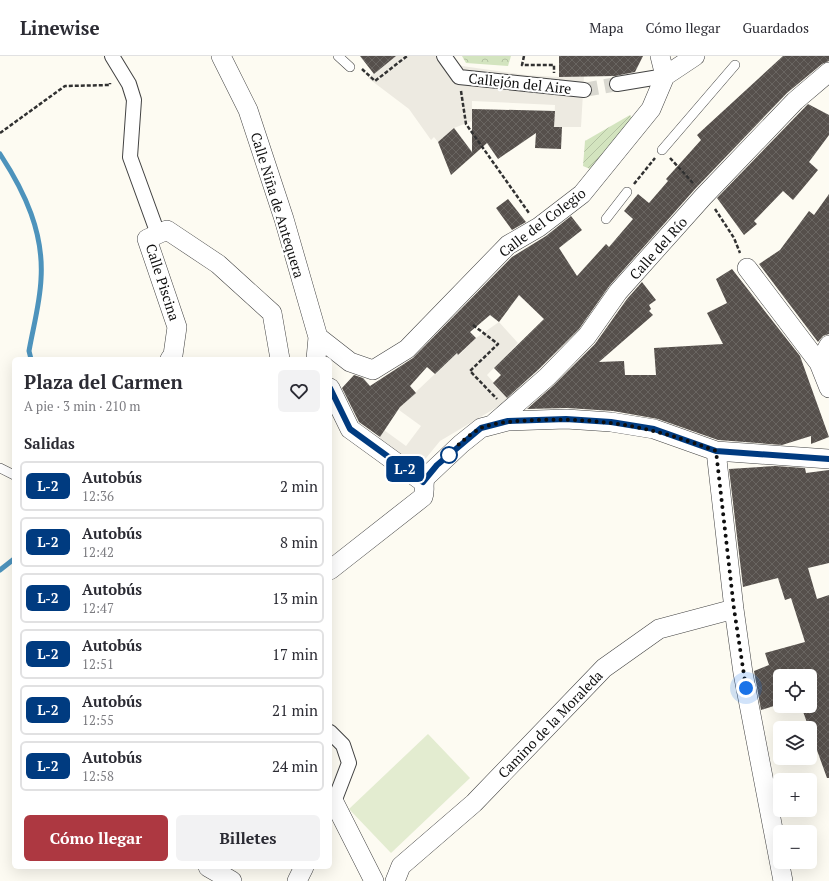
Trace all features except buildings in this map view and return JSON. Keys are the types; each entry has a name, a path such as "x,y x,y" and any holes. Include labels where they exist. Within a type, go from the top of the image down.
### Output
{"street":[{"path":"112,56 129,84 134,100 130,157 158,234 167,230 218,264 272,313 280,357"},
{"name":"Calle Niña de Antequera","path":"221,56 248,110 284,220 318,337 316,357"},
{"name":"Callejón del Aire","path":"444,56 459,77 584,90"},
{"path":"660,56 666,76"},
{"path":"617,84 666,76 695,56"},
{"name":"Calle del Río","path":"491,426 547,377 587,336 618,292 703,197 785,110 829,72"},
{"name":"Calle del Colegio","path":"318,337 350,362 373,370 407,348 508,245 539,227 582,194 612,159 651,109 666,76"},
{"name":"Calle Piscina","path":"158,234 147,239 177,328 172,357"},
{"path":"746,268 819,363 829,388"},
{"path":"819,363 829,345"},
{"path":"332,392 350,429"},
{"path":"332,419 350,429 423,482 425,489 423,497 332,568"},
{"path":"423,482 430,472 481,428 508,421 566,419 611,422 654,429 716,451 829,459"},
{"path":"716,451 734,609 743,673 783,881"},
{"name":"Camino de la Moraleda","path":"395,881 401,866 474,803 604,668 659,629 734,609"},
{"path":"332,734 343,745 349,763 332,806 374,881"},
{"path":"211,869 232,881"},
{"path":"297,881 303,869"}],"lane":[{"path":"338,56 350,67"},
{"path":"662,150 735,65"},
{"path":"606,219 627,192"},
{"path":"0,468 12,474"}],"path":[{"path":"360,68 375,80 407,56"},
{"path":"524,56 522,65 554,65 554,87"},
{"path":"459,77 466,124 539,227"},
{"path":"0,133 65,86 110,85 107,78"},
{"path":"627,192 662,150"},
{"path":"473,324 498,344 470,371 502,404"}],"green space":[{"path":"462,56 511,56 508,66 466,63"},
{"path":"630,115 632,118 590,169 583,166 585,141"},
{"path":"428,734 470,778 391,853 349,809"}],"shaded area":[{"path":"396,56 449,56 462,66 526,75 559,77 584,76 581,127 554,127 555,105 472,101 472,121 454,128 438,142 434,137 431,140 409,109 368,78"},
{"path":"499,322 518,343 487,375 509,400 440,441 422,463 404,465 377,442 384,430 406,446 421,426 399,410 400,407 457,353 459,355 476,338"}],"waterway":[{"path":"0,154 25,198 36,229 39,245 41,279 38,306 29,351 30,357"},
{"path":"0,570 12,561"}],"tunnel":[{"path":"584,90 617,84"}],"bus line":[{"name":"L-2","path":"332,392 350,429 423,482 437,465 481,428 508,421 566,419 611,422 654,429 683,438 716,451 820,460 829,459"}],"route":[{"path":"449,455 481,428 508,421 566,419 611,422 654,429 683,438 716,451 734,609 746,688"}]}
